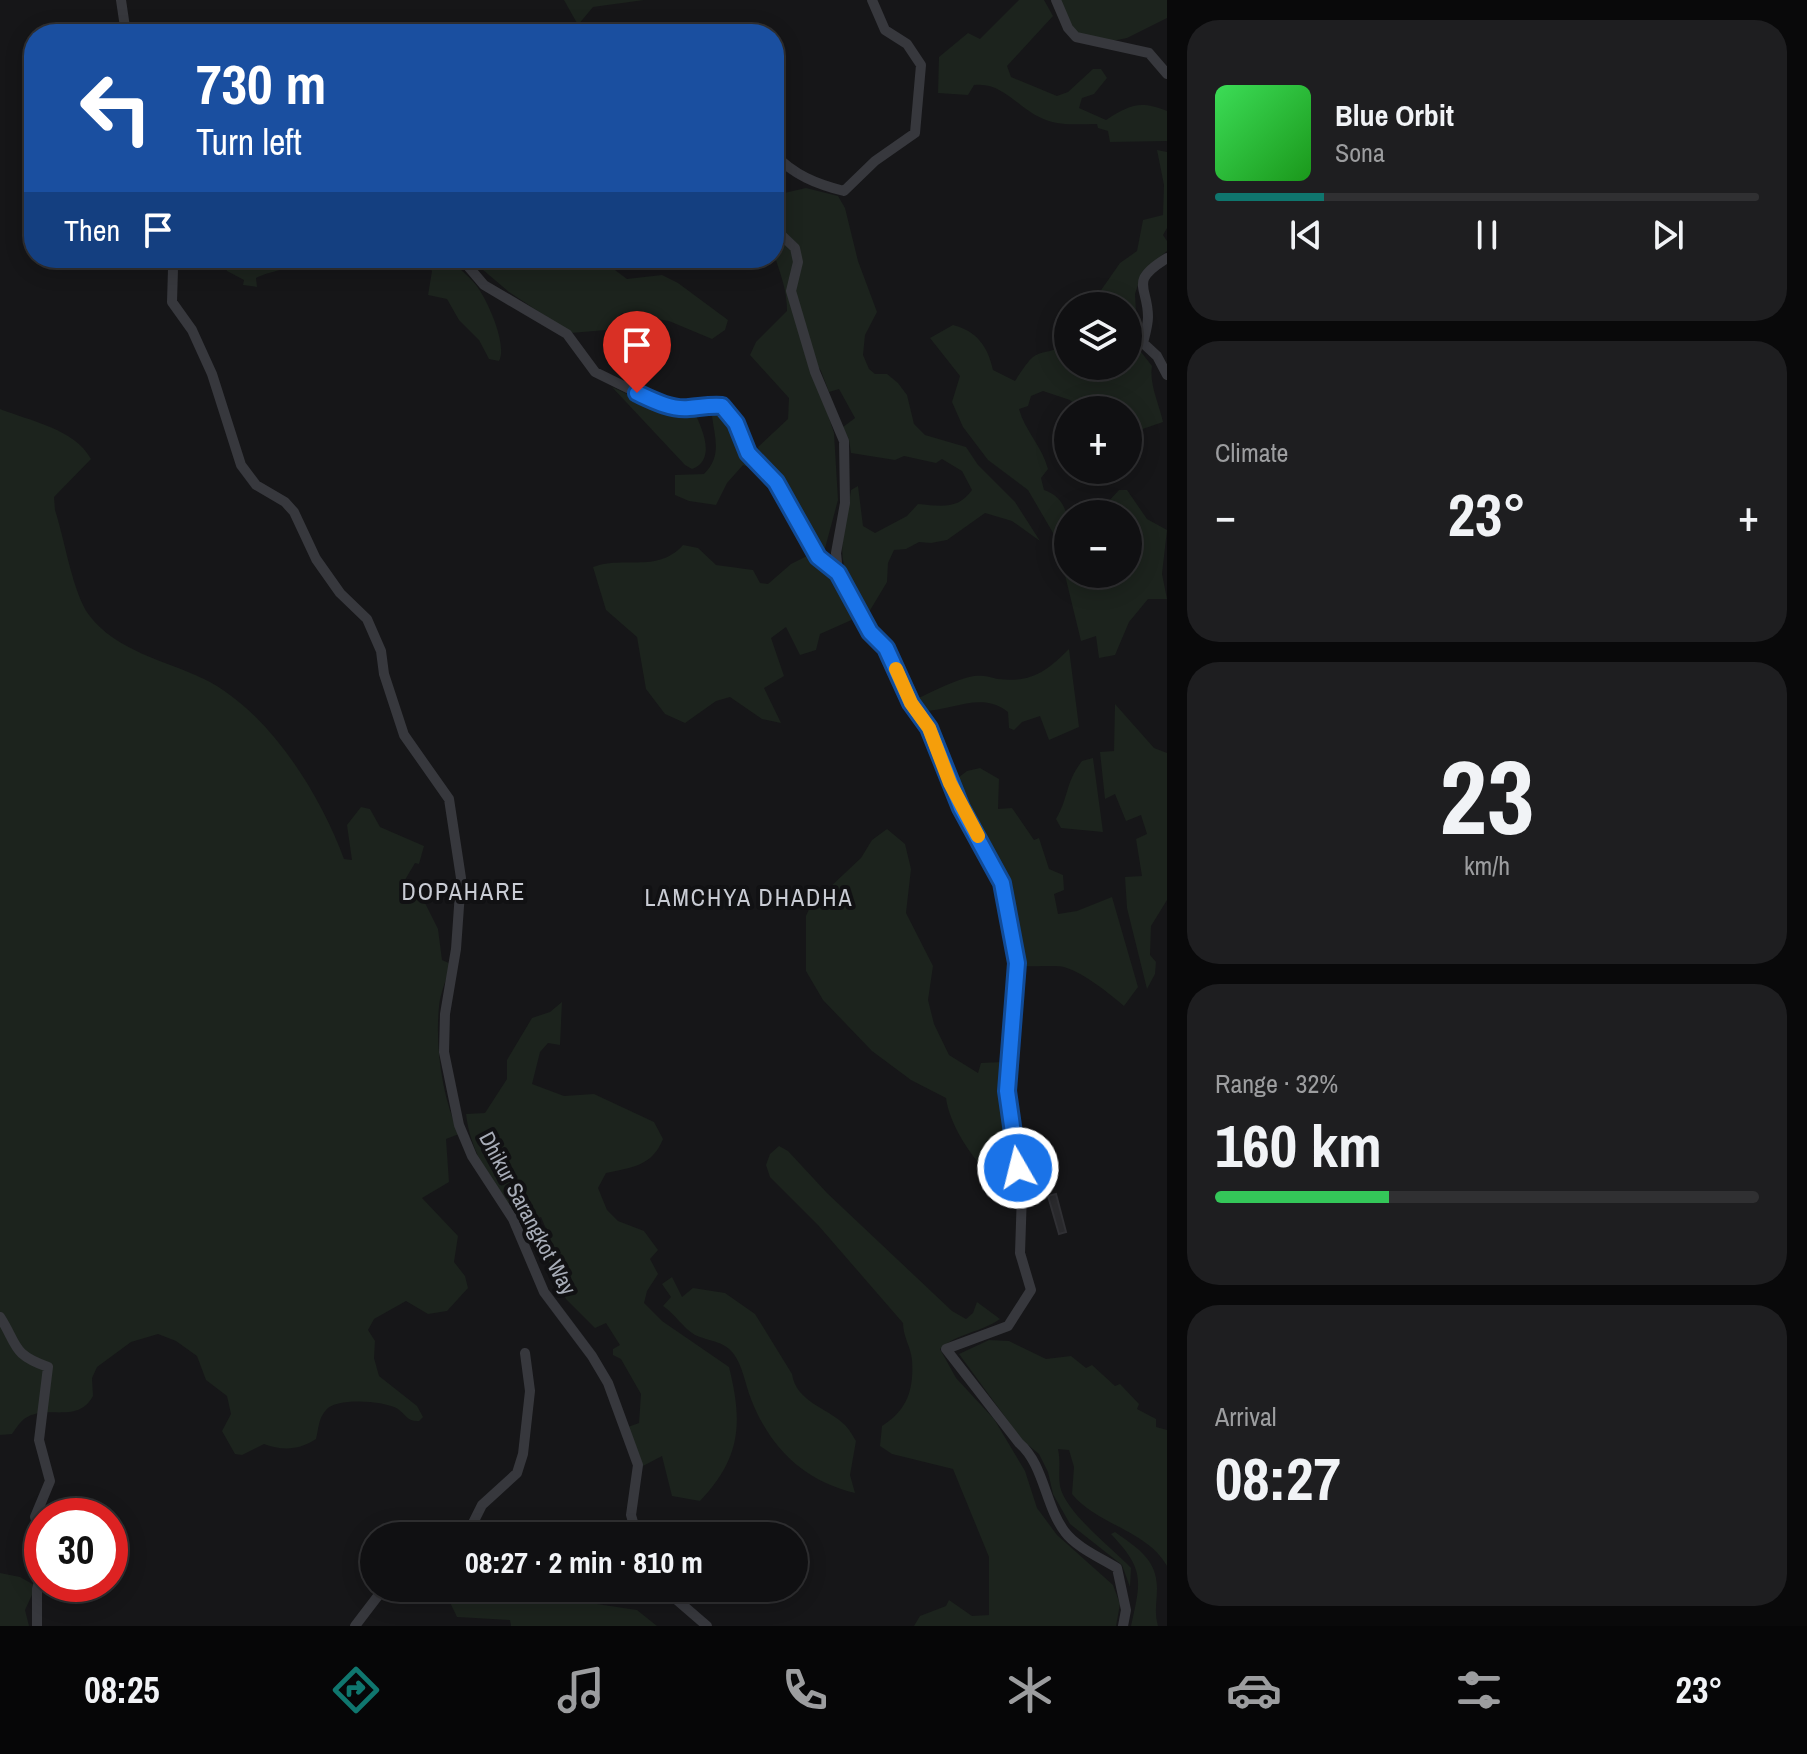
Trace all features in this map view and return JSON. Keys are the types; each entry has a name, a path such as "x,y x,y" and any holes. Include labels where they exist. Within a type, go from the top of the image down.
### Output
{"street":[{"path":"121,0 125,24"},
{"path":"784,165 816,184 844,191 875,161 915,133 921,65 907,44 885,30 872,0"},
{"path":"1056,0 1068,28 1076,37 1149,53 1167,74"},
{"path":"784,238 795,248 798,262 791,291 815,372 844,441 845,503 836,553 838,573 870,632 886,648 911,703 929,728 961,808 1002,883 1017,963 1007,1091 1022,1193 1020,1253 1031,1290 1008,1326 946,1349 1019,1443 1030,1452 1050,1505 1066,1535 1117,1568 1126,1610 1123,1626"},
{"path":"1167,258 1145,277 1141,289 1148,316 1143,343 1157,356 1167,375"},
{"name":"Dhikur Sarangkot Way","path":"174,268 172,302 192,330 212,374 241,465 256,485 285,502 294,512 316,559 340,593 367,619 381,651 384,674 404,735 449,799 461,878 456,949 445,1014 444,1052 459,1125 472,1156 513,1219 544,1292 592,1356 608,1383 638,1465 631,1515 633,1522"},
{"path":"470,268 484,285 567,334 595,372 658,403 688,408 722,406 736,423 748,453 776,482 818,557 838,573"},
{"path":"0,1317 13,1346 35,1362 48,1367 39,1440 50,1481 43,1498"},
{"path":"474,1522 491,1495 517,1473 523,1454 530,1391 525,1353"},
{"path":"36,1602 37,1626"},
{"path":"355,1626 373,1602"},
{"path":"679,1602 707,1626"}],"shaded area":[{"path":"564,0 644,0 593,7 577,24"},
{"path":"1019,0 1044,0 1053,16 1007,66 1011,77 1057,96 1068,92 1093,69 1101,69 1107,78 1094,94 1082,98 1079,108 1106,120 1135,106 1167,111 1167,141 1110,142 1108,131 1098,128 1097,124 1065,124 1046,120 1003,92 985,85 974,85 968,95 938,93 939,57 968,33 980,39"},
{"path":"1060,0 1167,0 1167,18 1127,38 1112,41 1077,33 1069,24"},
{"path":"1157,150 1167,152 1167,228 1163,235 1167,241 1167,251 1142,272 1136,292 1100,292 1120,263 1137,251 1143,220 1163,215 1164,185"},
{"path":"806,188 838,196 845,208 858,261 877,312 865,335 863,355 869,369 875,374 887,374 898,383 907,395 914,424 925,435 966,447 978,465 1015,502 1040,541 1012,521 985,513 947,540 919,542 906,549 894,550 888,563 887,582 869,612 849,579 842,554 851,490 858,486 863,526 875,533 907,516 918,504 955,504 972,490 962,471 942,459 936,463 904,456 895,460 851,453 843,427 855,418 839,389 829,392 821,371 805,346 834,433 838,500 824,552 789,491 762,461 758,447 788,419 789,398 750,355 756,342 787,311 778,268 784,268 784,193"},
{"path":"226,268 285,268 256,278 257,287 243,285 244,280"},
{"path":"430,268 459,268 476,285 499,334 499,361 489,359 479,340 459,320 447,299 428,295"},
{"path":"481,268 612,268 627,279 662,275 678,283 728,320 725,330 712,339 669,321 622,313 606,330 571,333 509,292"},
{"path":"953,325 969,331 984,347 993,370 1015,381 1028,362 1054,349 1054,380 1142,380 1142,353 1152,366 1153,387 1163,422 1142,429 1142,396 1058,396 1043,391 1031,396 1028,406 1019,409 1048,469 1041,478 1044,490 1058,500 1054,500 1054,535 1028,490 988,460 963,427 952,402 960,376 930,338"},
{"path":"612,387 657,408 694,411 706,451 700,464 692,469 685,465"},
{"path":"0,409 63,433 84,449 91,459 54,497 78,594 89,615 100,627 127,646 204,679 250,711 271,733 306,782 344,859 352,860 347,825 361,807 370,809 380,827 424,846 419,864 415,863 399,890 422,897 438,929 442,960 451,964 440,1002 438,1039 444,1088 459,1134 446,1139 449,1182 422,1198 458,1236 454,1262 465,1276 468,1288 447,1311 428,1314 406,1301 374,1319 368,1330 375,1341 374,1358 379,1376 417,1406 423,1417 419,1421 410,1419 392,1406 340,1403 326,1410 320,1420 316,1439 310,1443 291,1448 264,1444 242,1455 235,1454 222,1431 231,1414 227,1396 206,1380 197,1356 176,1341 158,1334 131,1342 97,1367 92,1378 93,1396 79,1410 33,1415 22,1421 12,1434 0,1435"},
{"path":"726,414 754,469 743,465 727,483 716,505 689,501 675,495 675,475 704,474 710,467 716,447 712,416"},
{"path":"1119,490 1127,490 1134,500 1110,500"},
{"path":"1142,512 1147,519 1167,530 1162,574 1167,599 1148,599 1129,622 1115,655 1099,658 1096,636 1081,641 1068,588 1142,588"},
{"path":"683,545 698,548 716,565 753,570 760,583 768,584 791,564 807,556 836,581 856,618 820,634 816,650 800,655 786,627 771,638 784,676 764,688 781,723 762,719 730,697 716,701 685,723 665,714 646,689 637,637 606,610 593,567 651,562 673,554"},
{"path":"1069,649 1079,727 1049,740 1040,716 1022,722 1014,730 1009,728 1008,712 998,706 978,702 924,711 916,699 974,676 1010,680 1030,677 1053,664"},
{"path":"1115,704 1154,748 1167,753 1167,900 1151,926 1150,955 1156,962 1155,974 1147,989 1127,908 1125,877 1142,876 1136,839 1147,834 1141,815 1126,821 1115,794 1105,799 1100,752 1114,751"},
{"path":"1093,758 1103,832 1061,828 1056,819 1073,776 1082,761"},
{"path":"980,768 999,779 998,809 1012,808 1034,840 1039,838 1049,869 1063,875 1064,890 1054,894 1058,914 1077,911 1112,897 1138,987 1124,1006 1072,970 1060,966 1025,966 1004,876 954,781 967,771"},
{"path":"887,829 905,844 911,869 906,913 933,966 928,1000 934,1024 949,1055 978,1073 981,1063 1002,1062 1002,1092 1017,1191 993,1178 971,1154 954,1125 946,1098 911,1080 872,1051 823,1000 806,971 806,916 811,905 861,858 872,840"},
{"path":"562,1002 560,1045 548,1043 540,1052 532,1084 564,1096 594,1094 654,1122 663,1139 653,1155 640,1164 606,1173 598,1188 607,1210 618,1221 644,1231 658,1250 650,1259 658,1274 647,1291 644,1303 662,1321 729,1367 736,1406 735,1439 724,1470 700,1501 672,1496 662,1456 643,1466 628,1427 639,1423 641,1394 621,1359 613,1355 613,1349 620,1345 606,1323 595,1328 566,1299 539,1242 549,1236 541,1217 520,1224 486,1172 469,1130 466,1114 485,1113 507,1079 507,1060 532,1018 550,1012"},
{"path":"779,1146 788,1151 827,1193 952,1311 966,1319 973,1313 977,1302 1000,1319 940,1349 956,1378 994,1419 1025,1471 1037,1508 1057,1535 1113,1585 1120,1604 1116,1626 914,1626 920,1616 946,1606 949,1600 972,1616 989,1615 989,1557 953,1469 892,1454 880,1446 882,1426 903,1406 912,1381 912,1360 903,1323 818,1225 770,1177 766,1165 770,1154"},
{"path":"672,1277 682,1297 693,1288 725,1293 755,1314 800,1391 845,1425 856,1441 850,1475 855,1493 837,1488 805,1471 779,1447 759,1417 733,1353 720,1344 695,1335 663,1306 671,1297 662,1284"},
{"path":"989,1340 1009,1341 1046,1359 1071,1356 1086,1368 1092,1365 1115,1386 1120,1384 1139,1404 1137,1409 1156,1419 1156,1427 1167,1430 1167,1566 1147,1544 1082,1505 1072,1494 1074,1467 1069,1450 1058,1449 1059,1482 1064,1496 1090,1529 1131,1568 1130,1587 1122,1565 1070,1524 1053,1494 1048,1472 1039,1454 1022,1440 959,1354"},
{"path":"1115,1532 1144,1555 1154,1569 1158,1626 1131,1626 1138,1576 1130,1557 1111,1534"},
{"path":"0,1573 24,1579 24,1602 29,1602 25,1610 29,1626 0,1626"},
{"path":"450,1602 597,1602 637,1610 657,1626 511,1626 510,1620 457,1617"}],"building":[{"path":"1056,1194 1066,1232 1059,1234 1048,1196"}],"slow traffic":[{"path":"896,669 911,703 929,728 961,808 978,836"}],"district":[{"name":"DOPAHARE","path":"464,892"},
{"name":"LAMCHYA DHADHA","path":"749,898"}],"route":[{"path":"637,393 658,403 688,408 722,406 736,423 748,453 776,482 818,557 838,573 870,632 886,648 911,703 929,728 961,808 1002,883 1017,963 1007,1091 1018,1168"}]}
